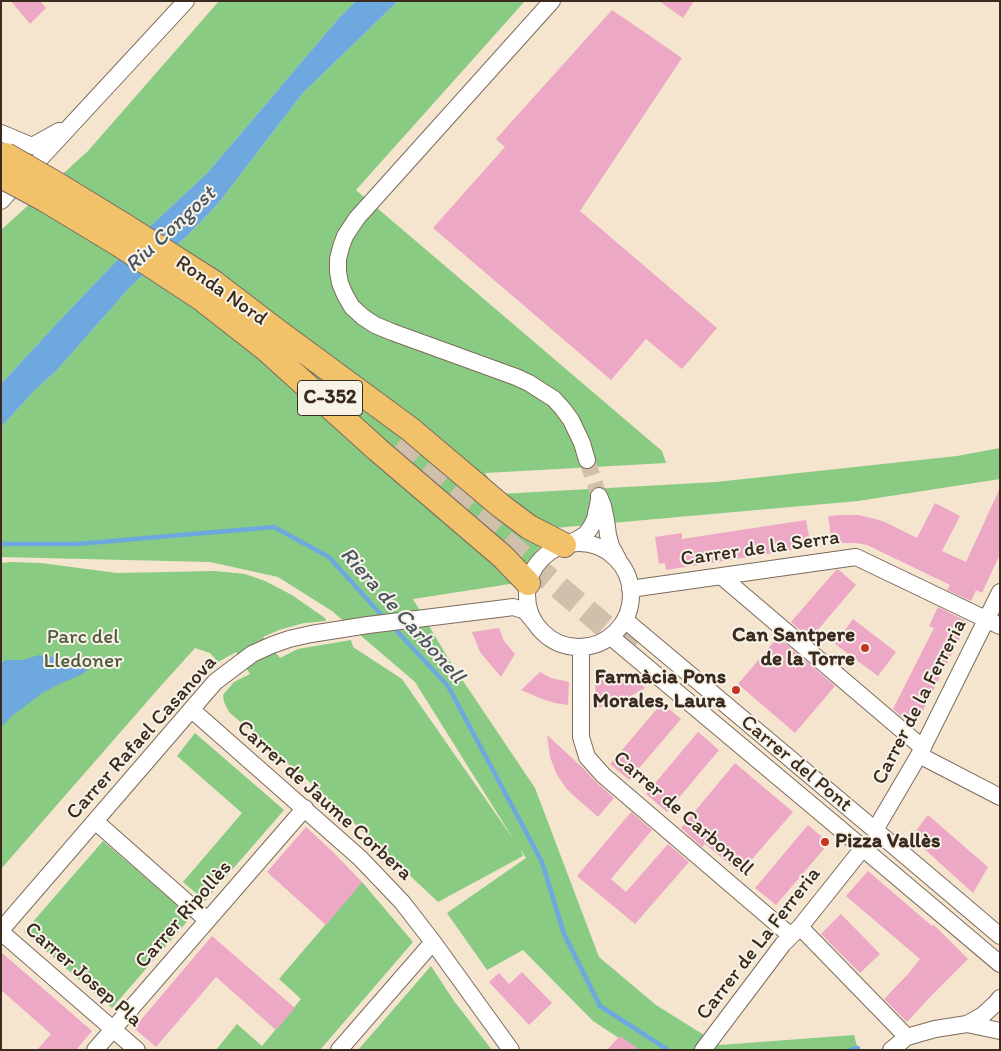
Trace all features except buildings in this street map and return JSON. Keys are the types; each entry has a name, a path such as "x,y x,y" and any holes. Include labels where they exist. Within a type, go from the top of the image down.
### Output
{"highway":[{"name":"Ronda Nord","path":"2,154 44,199 274,342 397,442"},
{"path":"274,342 410,430 529,527 567,544"},
{"path":"274,342 378,450 502,556 527,586"}],"street":[{"path":"1,201 186,1"},
{"path":"552,1 357,218 345,236 341,247 338,259 338,272 340,283 352,307 376,325 516,377 554,399 570,420 582,443 588,460"},
{"path":"2,154 32,146 78,118"},
{"path":"599,496 605,513 611,546 628,578 630,590 630,607 625,620 618,629 611,637 599,643 586,647 573,647 557,643 544,634 523,610 512,607 506,608 516,604 523,596 534,567 542,557 553,549 580,538 592,527 596,519 599,496"},
{"path":"567,544 584,543 597,546 609,552 620,563"},
{"name":"Carrer de la Serra","path":"630,590 856,557 993,623"},
{"path":"721,576 921,751 1000,797"},
{"path":"527,586 528,608 534,622"},
{"name":"Carrer de la Ferreria","path":"875,830 993,623 1000,592"},
{"name":"Carrer Rafael Casanova","path":"1,931 216,682 234,666 252,654 272,644 289,639 368,625 506,608"},
{"name":"Carrer del Pont","path":"625,620 1000,936"},
{"name":"Carrer del Pont","path":"611,637 1000,964"},
{"name":"Carrer de Carbonell","path":"581,647 582,737 587,757 603,775 796,931 907,1037"},
{"name":"Carrer de Jaume Corbera","path":"192,710 360,858 402,902 511,1050"},
{"name":"Carrer Ripollès","path":"95,1050 305,808"},
{"path":"95,821 208,920"},
{"name":"Carrer de La Ferreria","path":"705,1047 783,944 796,931 863,848"},
{"name":"Carrer Josep Pla","path":"1,931 137,1050"},
{"path":"339,1050 433,942"},
{"path":"891,1050 907,1037 935,1029 967,1024 983,1015 1000,998"},
{"path":"967,1024 1000,1031"}],"green space":[{"path":"219,1 356,1 339,18 208,172 143,233 1,384 1,230 88,151"},
{"name":"Parc del Lledoner","path":"398,1 525,1 356,190 662,451 666,463 485,473 499,494 716,482 957,456 1000,448 1000,479 858,501 555,528 510,584 413,599 451,663 535,788 599,957 656,1005 720,1045 854,1035 858,1050 637,1050 593,1021 523,950 487,970 447,913 526,858 520,849 523,856 438,902 321,792 229,712 223,695 234,682 250,674 236,652 218,662 210,653 195,648 1,869 1,563 11,562 41,563 117,573 215,571 245,574 265,581 292,595 325,618 326,621 304,623 263,637 280,658 298,649 351,640 353,647 402,679 514,840 415,682 332,611 278,577 210,562 1,557 1,427 35,390 57,370 131,286 188,235 217,205 303,93"},
{"path":"195,733 284,810 205,901 183,882 242,813 177,756"},
{"path":"103,841 191,917 112,1008 24,932"},
{"path":"362,882 413,942 320,1050 216,1050 237,1024 262,1046 301,999 279,979"},
{"path":"431,966 454,1001 492,1050 358,1050"}],"water":[{"name":"Riu Congost","path":"356,1 398,1 303,93 217,205 188,235 131,286 57,370 35,390 1,427 1,384 143,233 208,172 339,18"},
{"path":"39,655 53,657 75,667 89,669 81,675 41,694 1,727 1,665 6,660 23,660"}],"waterway":[{"name":"Riera de Carbonell","path":"1,544 77,544 274,527 329,557 386,620"},
{"name":"Riera de Carbonell","path":"393,627 448,686 542,862 564,934 600,1006 668,1050"},
{"name":"Riera de Carbonell","path":"850,1050 858,1048"}],"tunnel":[{"path":"394,448 633,650"},
{"path":"587,460 599,496"}],"place":[{"name":"Can Santpere de la Torre","path":"865,648"},
{"name":"Farmàcia Pons Morales, Laura","path":"736,690"},
{"name":"Pizza Vallès","path":"825,842"}]}
